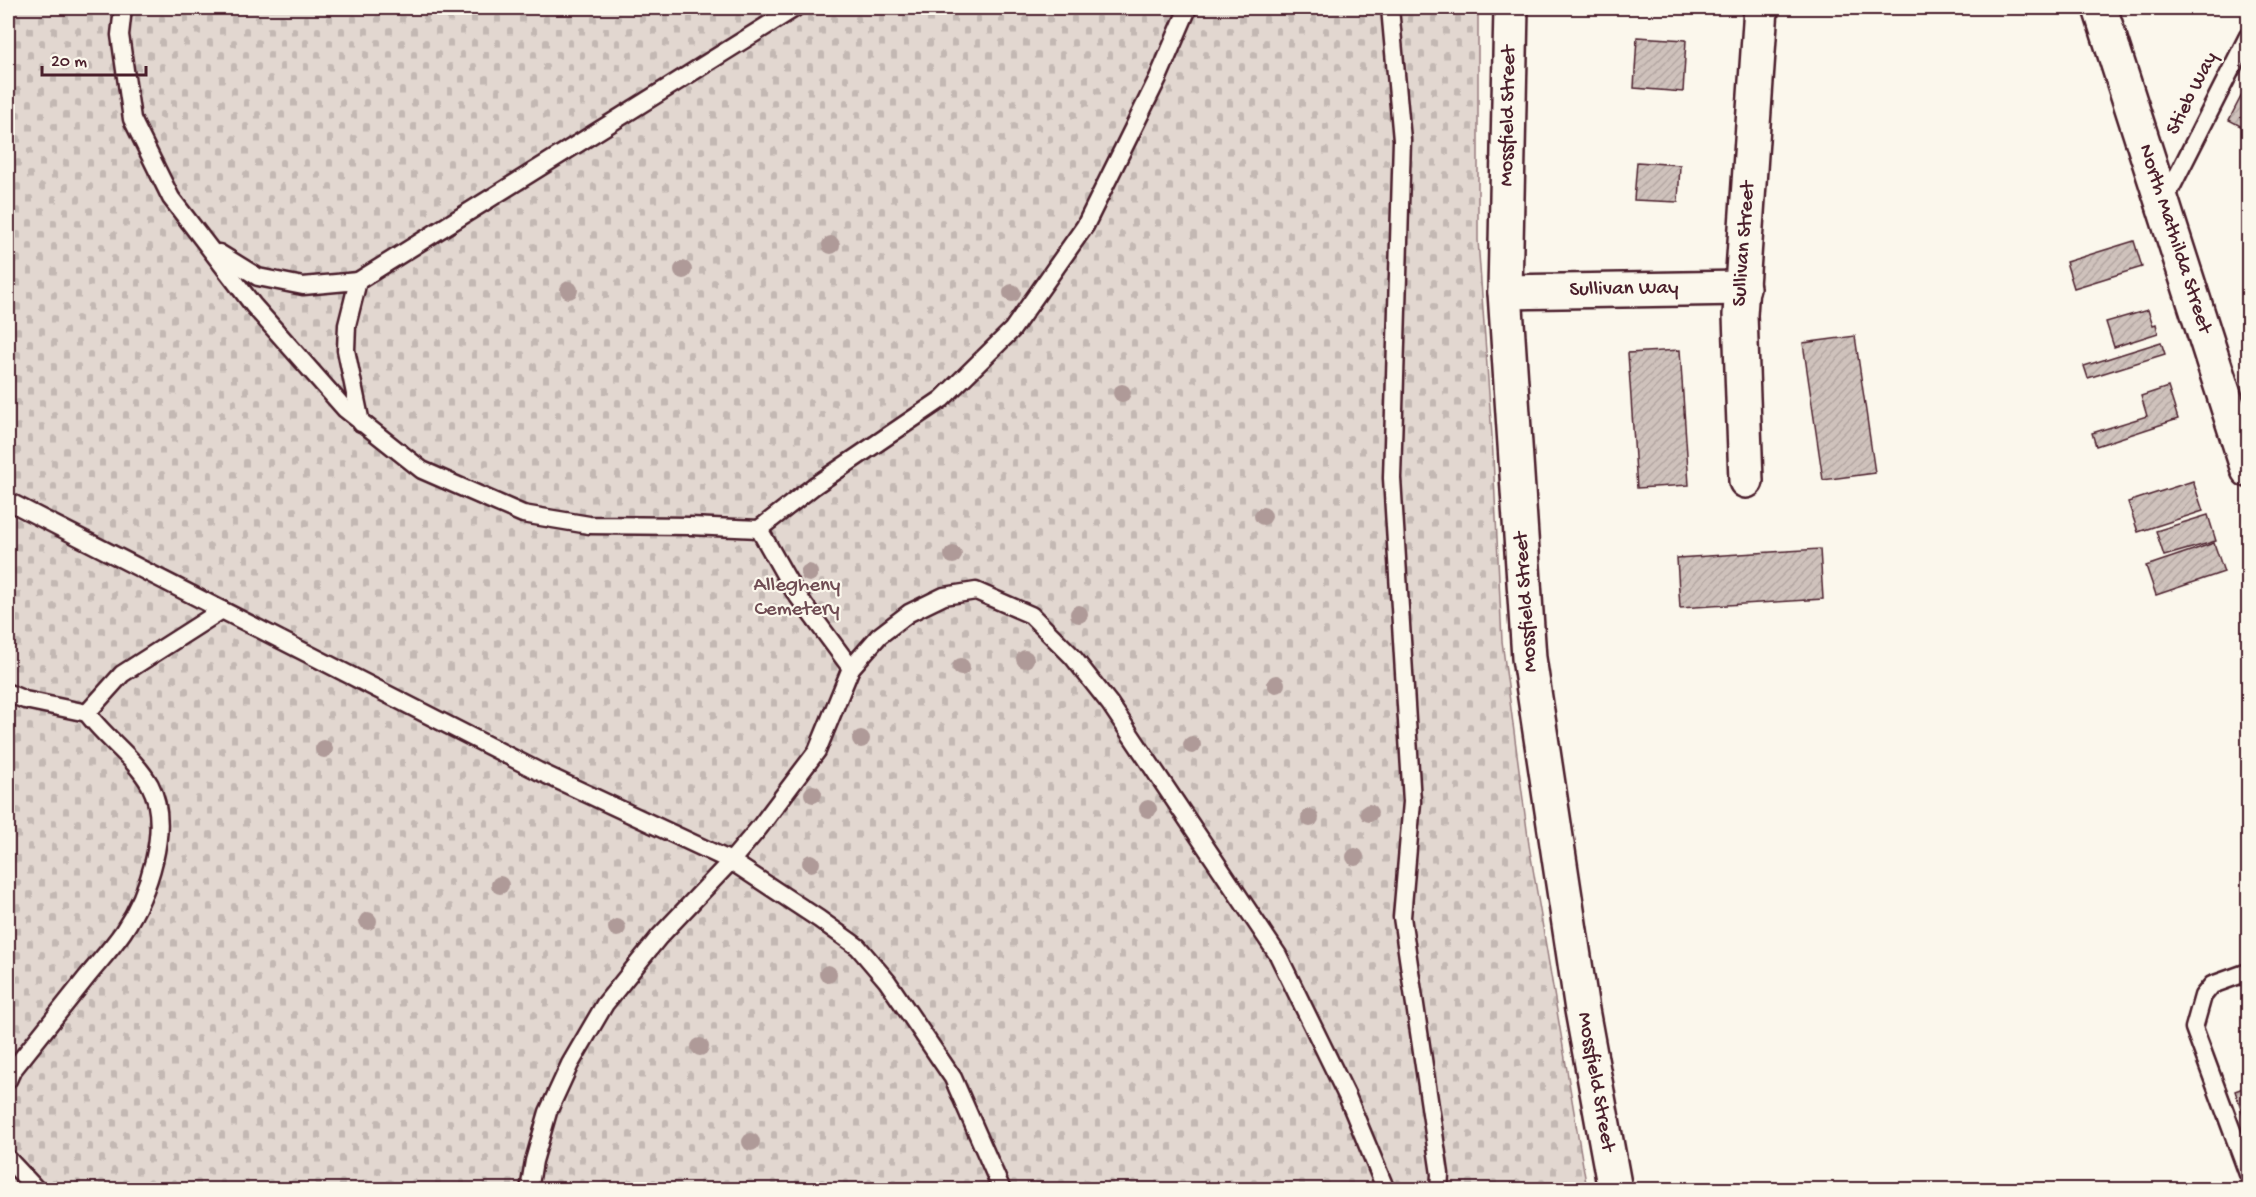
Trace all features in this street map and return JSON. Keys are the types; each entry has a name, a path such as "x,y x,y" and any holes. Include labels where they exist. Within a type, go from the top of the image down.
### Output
{"street":[{"name":"Mossfield Street","path":"1511,8 1505,292 1529,658 1582,1010 1615,1190"},
{"name":"Sullivan Street","path":"1746,481 1740,315 1761,8"},
{"name":"North Mathilda Street","path":"2100,8 2248,470"},
{"name":"Sullivan Way","path":"1505,292 1743,288"}],"lane":[{"path":"123,8 120,34 132,119 171,198 253,305 345,409 361,423 422,470 523,513 590,525 690,525 759,529 814,486 942,399 1012,330 1085,226 1158,78 1188,8"},
{"path":"211,248 258,277 303,286 358,281 795,8"},
{"path":"1390,8 1402,140 1392,478 1412,801 1402,917 1440,1174 1439,1190"},
{"name":"Stieb Way","path":"2162,205 2248,36"},
{"path":"358,281 347,325 346,350 361,423"},
{"path":"8,501 538,771 732,861 858,947 887,981 953,1078 1002,1190"},
{"path":"759,529 794,591 852,668"},
{"path":"529,1190 534,1161 548,1112 570,1064 605,1004 659,937 732,861 818,751 852,668 879,636 909,613 944,596 976,591 1031,615 1072,656 1110,705 1278,954 1347,1095 1386,1190"},
{"path":"87,713 122,674 222,610"},
{"path":"8,693 25,700 87,713 101,731 124,751 150,786 160,815 158,844 142,894 123,932 12,1071 8,1080"},
{"path":"2248,972 2212,985 2203,996 2194,1028 2248,1174"},
{"path":"8,1159 37,1190"}],"green space":[{"name":"Allegheny Cemetery","path":"8,8 1478,8 1478,240 1492,436 1502,641 1529,845 1587,1189 8,1189"}],"building":[{"path":"1637,37 1686,40 1683,92 1634,88"},
{"path":"2248,83 2248,130 2229,120"},
{"path":"1637,162 1680,165 1678,202 1634,200"},
{"path":"2134,241 2142,267 2074,288 2066,262"},
{"path":"2148,310 2158,333 2114,347 2106,322"},
{"path":"1855,336 1875,473 1823,480 1803,343"},
{"path":"2161,342 2165,354 2088,378 2084,366"},
{"path":"1680,350 1689,485 1637,488 1628,353"},
{"path":"2168,387 2178,419 2096,446 2092,433 2147,416 2141,396"},
{"path":"2193,481 2203,511 2138,532 2128,502"},
{"path":"2208,515 2216,541 2164,556 2156,531"},
{"path":"2214,543 2224,572 2156,595 2146,566"},
{"path":"1820,549 1823,599 1680,608 1677,558"},
{"path":"2248,1086 2248,1129 2235,1091"}]}
